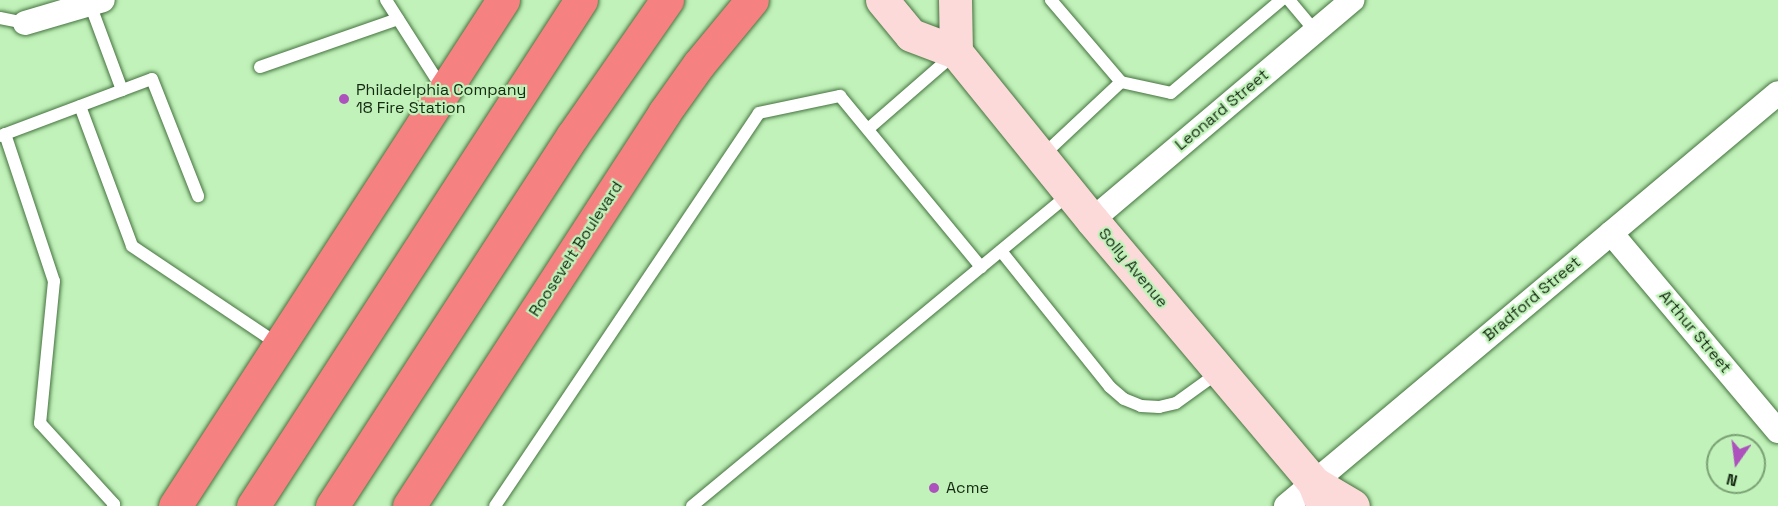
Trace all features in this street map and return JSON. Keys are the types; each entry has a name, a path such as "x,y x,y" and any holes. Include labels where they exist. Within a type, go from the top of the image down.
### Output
{"highway":[{"path":"253,506 581,0"},
{"path":"332,506 573,135 667,0"},
{"name":"Roosevelt Boulevard","path":"409,506 664,113 699,64 752,0"},
{"path":"175,506 444,91 494,8"}],"street":[{"path":"882,0 911,35 956,52 955,0"},
{"name":"Leonard Street","path":"1092,220 1352,0"},
{"path":"25,23 97,2"},
{"name":"Solly Avenue","path":"956,52 1092,220 1220,371 1318,494 1353,506"},
{"name":"Bradford Street","path":"1286,506 1318,494 1611,233 1778,93"},
{"name":"Arthur Street","path":"1611,233 1778,431"}],"lane":[{"path":"386,0 444,91"},
{"path":"1051,0 1121,82 1171,93 1281,0"},
{"path":"1288,0 1315,31"},
{"path":"97,2 122,90"},
{"path":"0,18 25,23"},
{"path":"260,67 398,19"},
{"path":"868,129 956,52"},
{"path":"113,506 114,504 40,423 54,281 2,135 152,79 198,196"},
{"path":"1041,156 1121,82"},
{"path":"495,506 759,113 840,96 981,267"},
{"path":"80,106 132,246 279,345"},
{"path":"692,506 1071,192"},
{"path":"1001,251 1110,387 1124,399 1141,406 1159,407 1176,403 1220,371"}],"place":[{"name":"Philadelphia Company 18 Fire Station","path":"344,99"},
{"name":"Acme","path":"934,488"}]}
